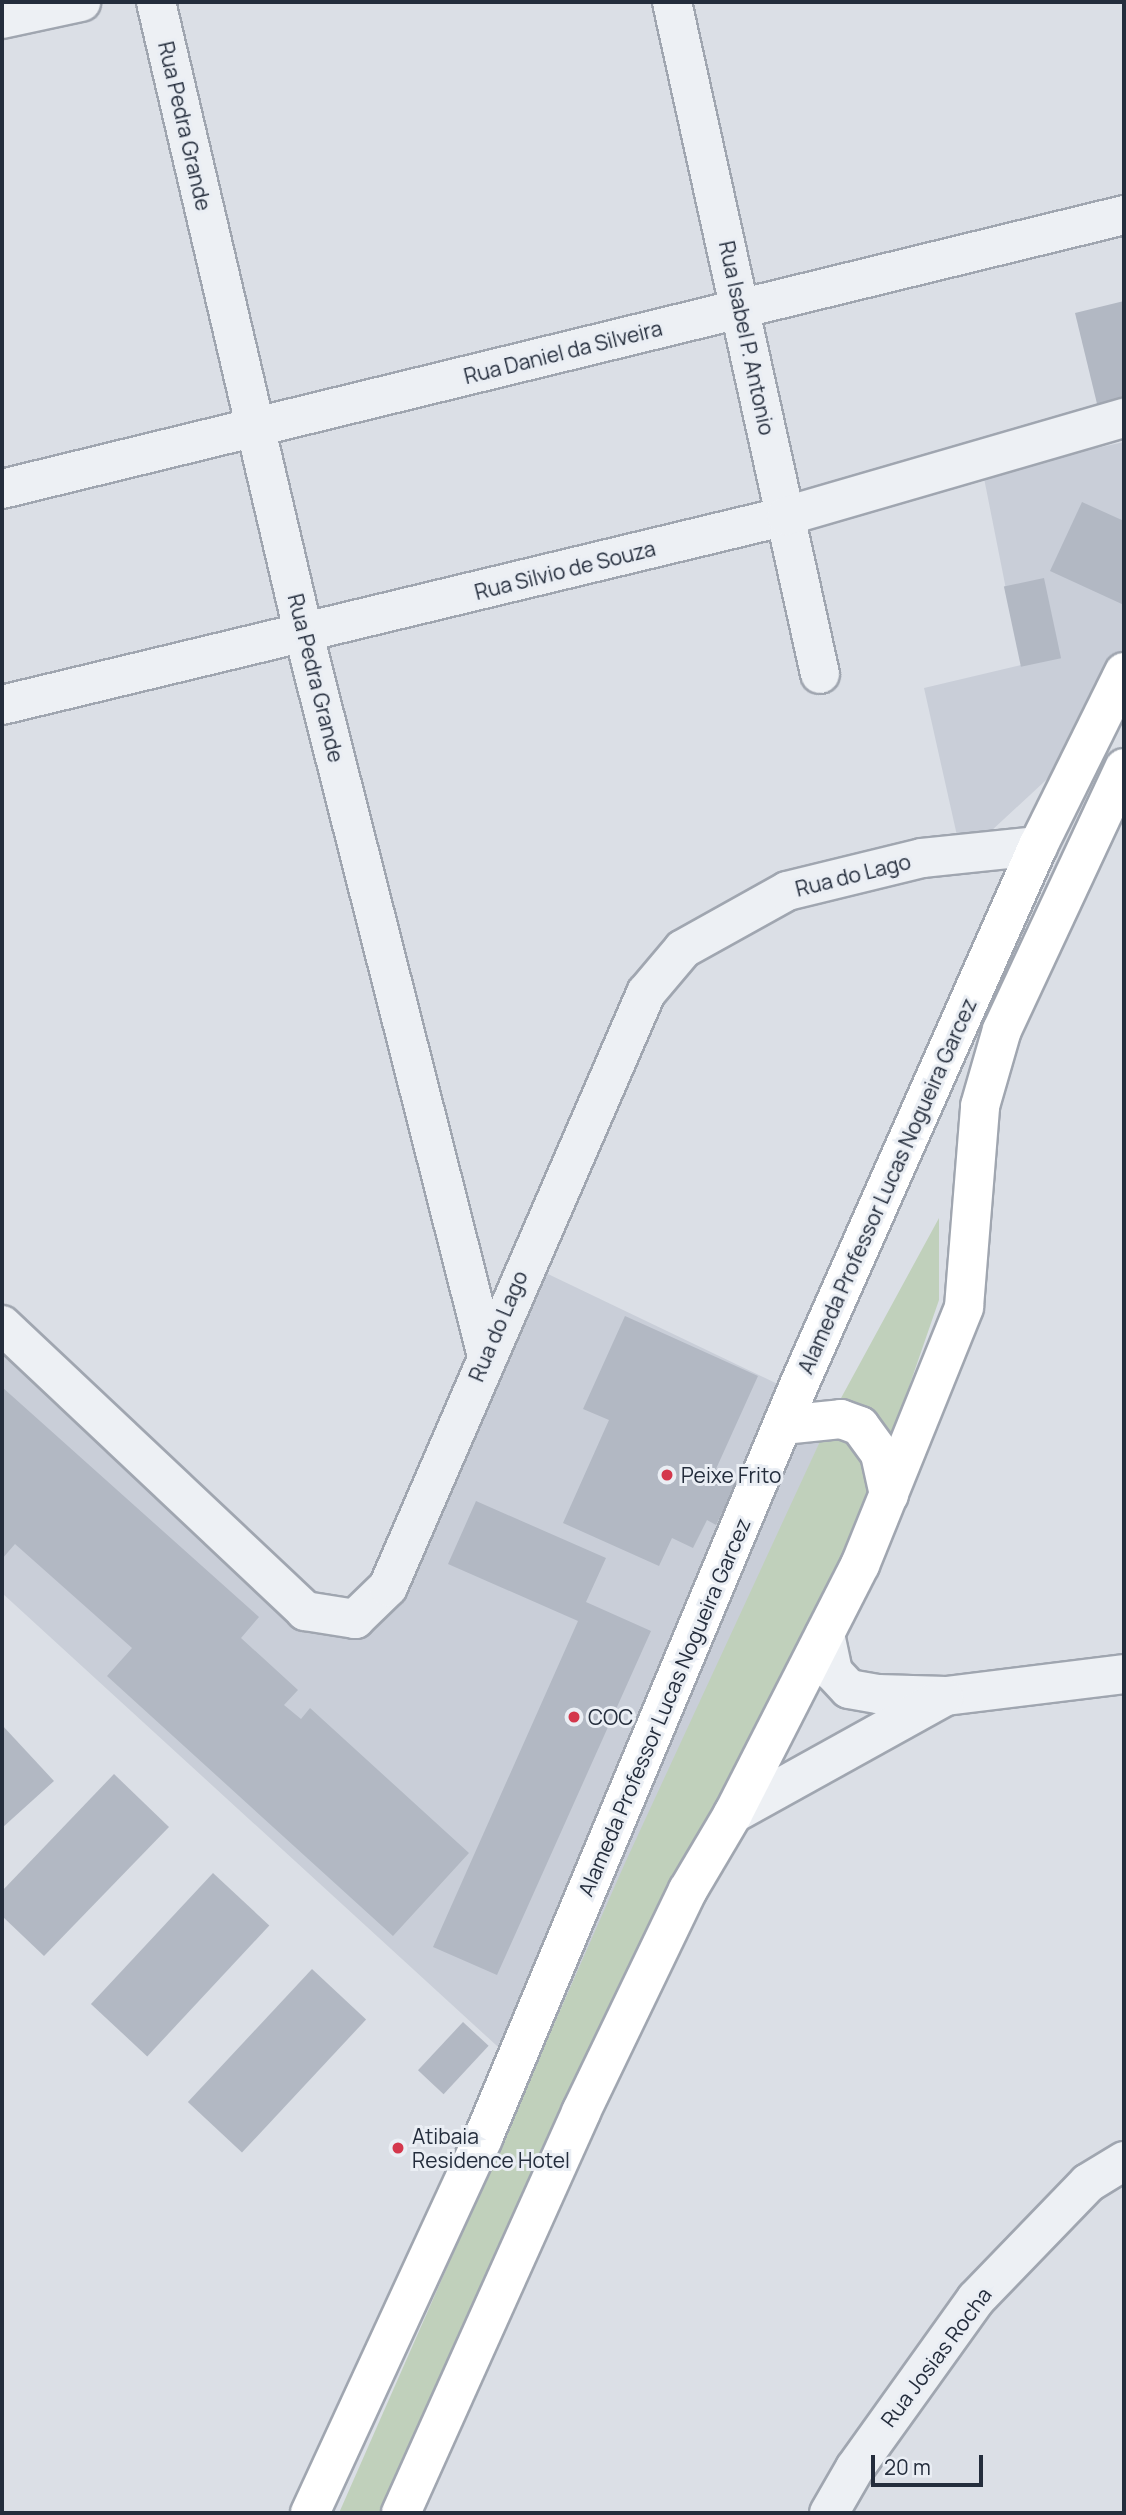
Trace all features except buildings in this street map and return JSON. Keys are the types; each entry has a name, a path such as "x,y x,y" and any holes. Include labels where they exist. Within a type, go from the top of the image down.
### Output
{"main road":[{"name":"Alameda Professor Lucas Nogueira Garcez","path":"312,2511 483,2138 783,1425 1038,846 1124,672"},
{"name":"Alameda Professor Lucas Nogueira Garcez","path":"401,2513 580,2112 688,1890 733,1814 825,1634 889,1495 964,1307 980,1106 1002,1030 1124,768"},
{"path":"783,1425 841,1419 860,1426 880,1454 889,1495"}],"street":[{"path":"2,19 81,2"},
{"name":"Rua Pedra Grande","path":"156,2 304,635 486,1352"},
{"name":"Rua Isabel P. Antonio","path":"672,2 820,674"},
{"name":"Rua Daniel da Silveira","path":"2,489 1124,215"},
{"name":"Rua Silvio de Souza","path":"2,705 304,635 786,516 1124,418"},
{"name":"Rua do Lago","path":"2,1325 305,1611 355,1619 388,1587 486,1352 646,993 683,949 787,891 922,858 1038,846"},
{"path":"825,1634 833,1672 849,1689 946,1696 1124,1674"},
{"path":"733,1814 946,1696"},
{"name":"Rua Josias Rocha","path":"829,2513 855,2468 976,2299 1088,2183 1124,2161"}],"shaded area":[{"path":"1124,442 1124,721 1114,717 962,858 924,688 1021,665 983,473"},
{"path":"525,1263 834,1411 532,2078 2,1593 2,1325 305,1611 355,1619"}],"green space":[{"path":"939,1218 939,1300 775,1774 704,1884 419,2513 339,2513 625,1863 834,1411"}],"place":[{"name":"Peixe Frito","path":"667,1475"},
{"name":"COC","path":"574,1717"},
{"name":"Atibaia Residence Hotel","path":"398,2148"}]}
